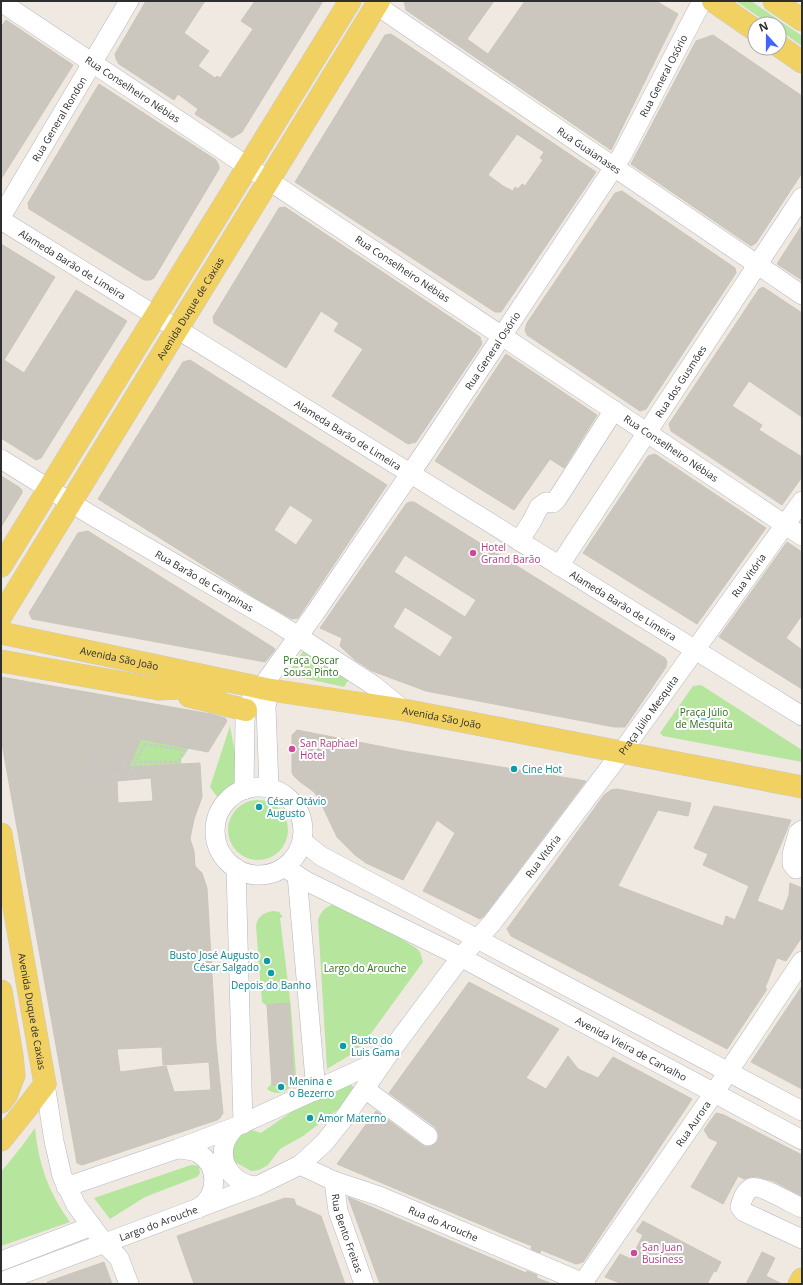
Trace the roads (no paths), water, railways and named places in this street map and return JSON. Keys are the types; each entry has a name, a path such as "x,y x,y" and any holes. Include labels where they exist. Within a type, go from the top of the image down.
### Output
{"main road":[{"path":"1,566 350,1"},
{"path":"713,1 747,24"},
{"path":"774,1 802,20"},
{"name":"Avenida Duque de Caxias","path":"1,616 378,3"},
{"path":"787,52 802,62"},
{"path":"280,161 298,86"},
{"name":"Avenida São João","path":"1,633 266,689 404,710 621,752"},
{"name":"Avenida São João","path":"1,661 159,689 202,687 266,689"},
{"path":"159,689 246,710"},
{"name":"Praça Júlio Mesquita","path":"621,752 802,787"},
{"name":"Avenida Duque de Caxias","path":"1,834 45,1084"},
{"path":"1,1102 7,1094 14,1075 3,1001 26,976"},
{"path":"1,1140 45,1084 14,1075"},
{"path":"799,1284 802,1279"}],"street":[{"name":"Rua General Rondon","path":"1,218 129,1"},
{"name":"Rua General Osório","path":"266,689 298,637 503,335 614,168 702,1"},
{"name":"Rua Conselheiro Nébias","path":"1,2 503,335 802,536"},
{"name":"Rua Guaianases","path":"378,3 614,168 802,295"},
{"name":"Rua dos Gusmões","path":"559,566 802,197"},
{"name":"Alameda Barão de Limeira","path":"1,218 695,650"},
{"path":"519,541 539,507 546,502 553,503 557,499 614,410"},
{"name":"Rua Barão de Campinas","path":"1,459 49,490 279,624 373,685 404,710"},
{"name":"Rua Vitória","path":"695,650 802,501"},
{"path":"695,650 802,716"},
{"name":"Praça Júlio Mesquita","path":"621,752 695,650"},
{"path":"244,790 246,710 251,698 266,689 268,697 266,707 269,788"},
{"name":"Rua Vitória","path":"461,958 492,923 621,752"},
{"path":"316,1091 291,871 295,855 302,841 302,820 292,802 282,794 269,788 256,787 244,790 233,796 225,804 218,815 216,839 220,850 227,860 236,868 252,874 291,871 461,958"},
{"path":"802,830 798,832 792,854 792,864 796,868 802,866"},
{"path":"302,841 321,856 729,1071 802,1112 797,1138"},
{"path":"236,868 239,1125 229,1135 224,1148 224,1158 232,1175 239,1181 248,1185 257,1186"},
{"name":"Largo do Arouche","path":"1,1282 196,1210 257,1186 300,1165 324,1143 345,1117 390,1052 461,958"},
{"name":"Avenida Vieira de Carvalho","path":"461,958 797,1138"},
{"name":"Rua Aurora","path":"584,1283 729,1071 802,961"},
{"name":"Largo do Arouche","path":"66,1187 177,1149 239,1125 366,1067 390,1052"},
{"name":"Avenida Duque de Caxias","path":"45,1084 54,1141 66,1187"},
{"path":"367,1086 430,1134"},
{"path":"177,1149 196,1152 206,1160 212,1170 214,1181 212,1193 206,1203 196,1210"},
{"name":"Rua do Arouche","path":"300,1165 334,1181 379,1196 584,1283"},
{"name":"Rua Bento Freitas","path":"334,1181 338,1211 364,1284"},
{"path":"66,1187 76,1205 105,1244 119,1258 129,1284"},
{"path":"802,1208 755,1187 745,1193 740,1207 744,1212 802,1239"},
{"path":"1,1261 92,1226"}],"water":[{"path":"704,710 710,713 713,719 710,725 704,728 698,725 695,719 698,713"}],"place":[{"name":"Hotel Grand Barão","path":"473,553"},
{"name":"San Raphael Hotel","path":"292,749"},
{"name":"Cine Hot","path":"514,769"},
{"name":"César Otávio Augusto","path":"259,807"},
{"name":"Busto José Augusto César Salgado","path":"267,961"},
{"name":"Depois do Banho","path":"271,973"},
{"name":"Busto do Luis Gama","path":"343,1046"},
{"name":"Menina e o Bezerro","path":"281,1087"},
{"name":"Amor Materno","path":"310,1118"},
{"name":"San Juan Business","path":"634,1253"}],"park label":[{"name":"Praça Oscar Sousa Pinto","path":"311,666"},
{"name":"Praça Júlio de Mesquita","path":"704,718"}]}
